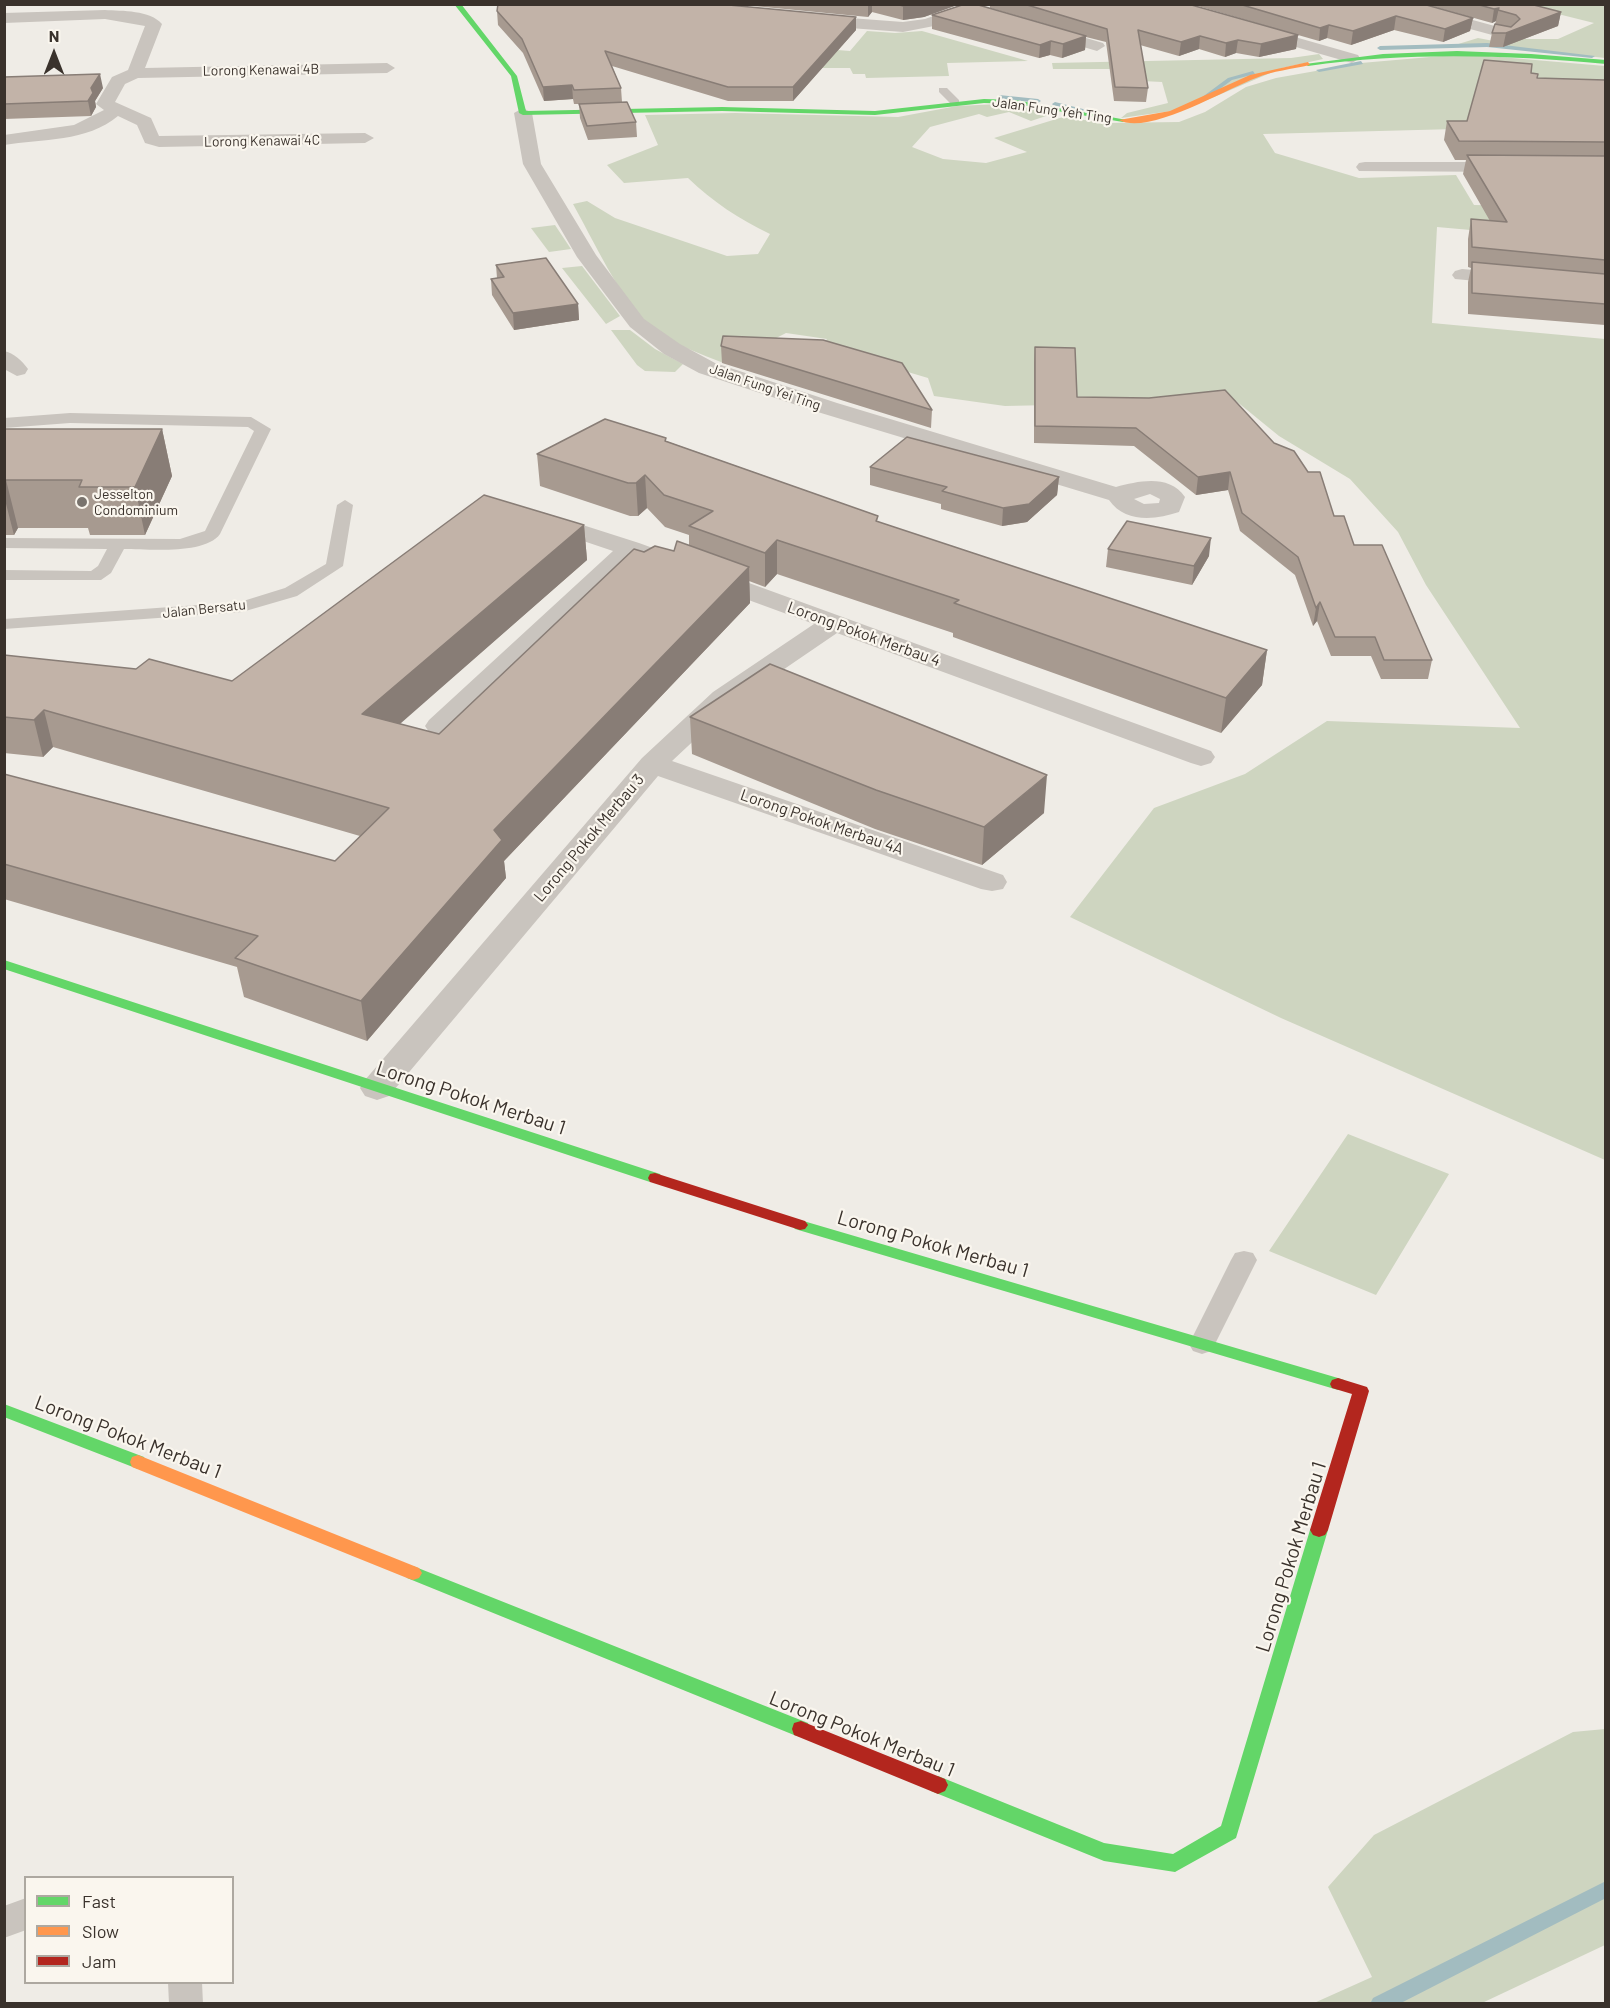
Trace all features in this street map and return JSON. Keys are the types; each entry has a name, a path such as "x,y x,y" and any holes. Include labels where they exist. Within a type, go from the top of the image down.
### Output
{"street":[{"name":"Jalan Fung Yei Ting","path":"457,4 514,76 524,113 532,164 587,256 637,323 672,349 707,368 829,408 1121,496"},
{"path":"1394,4 1507,34"},
{"path":"796,18 903,27 983,10"},
{"path":"4,18 115,16 146,18 154,24 135,72 118,81 96,81"},
{"path":"1238,25 1352,58"},
{"path":"1028,26 1097,46"},
{"name":"Jalan Fung Yeh Ting","path":"524,113 642,108 894,112 955,102 1000,101 1106,119 1145,120 1166,118 1188,111 1227,86 1260,75 1352,58 1483,51 1605,62"},
{"name":"Lorong Kenawai 4B","path":"135,72 387,68"},
{"path":"4,140 91,126 107,118 115,110 105,104 118,81"},
{"name":"Lorong Kenawai 4C","path":"115,110 136,116 146,122 151,139 159,142 364,138"},
{"path":"1365,167 1524,167"},
{"path":"1462,275 1605,287"},
{"name":"Lorong Pokok Merbau 4","path":"526,514 630,548 1201,757"},
{"path":"439,726 630,548"},
{"name":"Lorong Pokok Merbau 3","path":"377,1088 652,764 723,698 834,623"},
{"name":"Lorong Pokok Merbau 4A","path":"652,764 992,882"},
{"name":"Lorong Pokok Merbau 1","path":"4,964 763,1214 1361,1391 1229,1832 1175,1863 1104,1852 219,1494 4,1410"}],"lane":[{"path":"943,90 955,102"},
{"path":"4,423 49,418 200,420 251,422 263,429 212,534 204,539 180,544 4,543"},
{"name":"Jalan Bersatu","path":"4,624 242,607 291,592 334,566 345,505"},
{"path":"4,575 95,576 105,569 119,542"},
{"path":"1202,1344 1244,1260"},
{"path":"4,1922 24,1915"},
{"path":"185,1984 186,2004"}],"green space":[{"path":"1522,5 1605,5 1605,58 1487,45 1455,45 1478,38 1499,42 1510,39 1558,39 1594,23"},
{"path":"867,31 895,33 922,31 1028,61 947,63 949,76 866,78 865,74 853,74 850,68 780,68 636,34 850,51"},
{"path":"1319,54 1323,59 1282,68 1186,109 1121,118 1127,113 1168,103 1162,82 1142,81 1113,69 1053,69 1052,63 1291,58"},
{"path":"1465,54 1605,66 1605,131 1495,128 1263,134 1275,153 1359,178 1456,175 1474,205 1605,207 1605,242 1437,227 1432,323 1605,339 1605,1160 1281,1018 1070,917 1154,808 1245,774 1327,721 1520,728 1426,585 1398,532 1350,479 1279,436 1236,401 1005,406 934,396 928,378 881,364 817,352 827,339 786,333 726,364 675,343 657,332 638,315 618,285 573,204 587,201 615,218 727,256 758,254 770,234 727,209 688,178 624,183 607,165 658,145 645,115 735,113 898,117 957,106 1000,104 1049,111 1049,115 1031,121 1009,112 987,117 979,114 930,127 912,147 943,159 986,163 1027,152 994,138 1063,117 1106,123 1179,122 1205,112 1246,87 1276,78 1361,63"},
{"path":"555,225 571,249 549,252 531,228"},
{"path":"582,266 620,316 606,324 562,268"},
{"path":"611,330 630,330 655,349 683,364 675,372 645,371 637,365"},
{"path":"1348,1134 1449,1174 1376,1295 1269,1251"},
{"path":"1605,1729 1605,1945 1482,2003 1314,2003 1372,1977 1328,1887 1374,1835 1573,1732"}],"building":[{"path":"498,4 718,4 856,17 793,87 728,87 605,51 621,88 574,90 572,85 543,87 522,39 497,11"},
{"path":"965,4 975,4 1086,36 1063,44 1051,41 1040,45 932,15"},
{"path":"1024,4 1188,4 1298,35 1261,44 1238,40 1226,43 1200,36 1181,42 1138,30 1148,88 1115,87 1107,29"},
{"path":"1239,4 1423,4 1473,18 1445,29 1396,16 1353,31 1329,25 1320,28"},
{"path":"1476,4 1530,4 1561,12 1506,33 1492,33 1495,24 1511,27 1520,19 1516,15 1498,10 1499,8 1494,9"},
{"path":"1484,60 1532,64 1531,73 1538,74 1537,78 1605,80 1605,142 1459,141 1447,121 1467,121"},
{"path":"100,74 91,88 93,93 88,101 4,104 4,77"},
{"path":"627,102 636,122 587,126 579,104"},
{"path":"1467,155 1605,156 1605,260 1472,247 1471,219 1507,222"},
{"path":"546,258 578,304 513,313 491,279 504,277 496,265"},
{"path":"1472,262 1605,274 1605,304 1472,293"},
{"path":"723,336 823,340 902,363 932,410 721,346"},
{"path":"1035,347 1075,348 1077,397 1149,398 1225,390 1274,443 1294,451 1308,472 1320,472 1334,516 1344,516 1354,545 1382,545 1432,660 1384,660 1375,637 1335,637 1320,602 1316,608 1298,557 1242,513 1230,472 1198,477 1136,428 1035,426"},
{"path":"605,419 666,438 665,441 878,516 876,521 1267,650 1226,698 954,603 959,600 777,540 765,553 689,526 713,511 664,495 645,475 636,483 628,483 537,454"},
{"path":"4,429 162,429 135,487 79,487 82,480 6,480 4,483"},
{"path":"907,437 1059,477 1029,504 1003,508 942,491 947,487 870,467"},
{"path":"484,495 584,525 362,714 439,734 634,549 644,552 655,546 674,551 677,541 749,567 494,830 502,840 361,1001 235,958 258,936 4,864 4,774 335,861 389,808 44,710 34,720 4,717 4,655 136,669 149,659 232,681"},
{"path":"1127,521 1211,538 1194,566 1108,549"},
{"path":"770,664 1047,775 984,827 876,790 690,717"}],"waterway":[{"path":"1380,48 1487,45 1592,56"},
{"path":"1319,70 1361,63"},
{"path":"1204,98 1230,79 1253,73"},
{"path":"999,97 1038,101"},
{"path":"1055,104 1081,110"},
{"path":"1379,2004 1606,1889"}],"traffic: fast":[{"path":"457,4 514,76 523,113 722,109 875,113 984,101 1015,102 1123,120"},
{"path":"1308,64 1383,56 1457,53 1606,62"},
{"path":"4,964 655,1178"},
{"path":"800,1225 1338,1384"},
{"path":"4,1410 138,1462"},
{"path":"938,1785 1104,1852 1175,1863 1229,1832 1319,1530"},
{"path":"413,1573 801,1729"}],"traffic: slow":[{"path":"1123,120 1141,120 1173,113 1252,77 1308,64"},
{"path":"138,1462 413,1573"}],"traffic: jam":[{"path":"655,1178 800,1225"},
{"path":"1319,1530 1361,1391 1338,1384"},
{"path":"801,1729 938,1785"}],"place":[{"name":"Jesselton Condominium","path":"82,502"}]}
